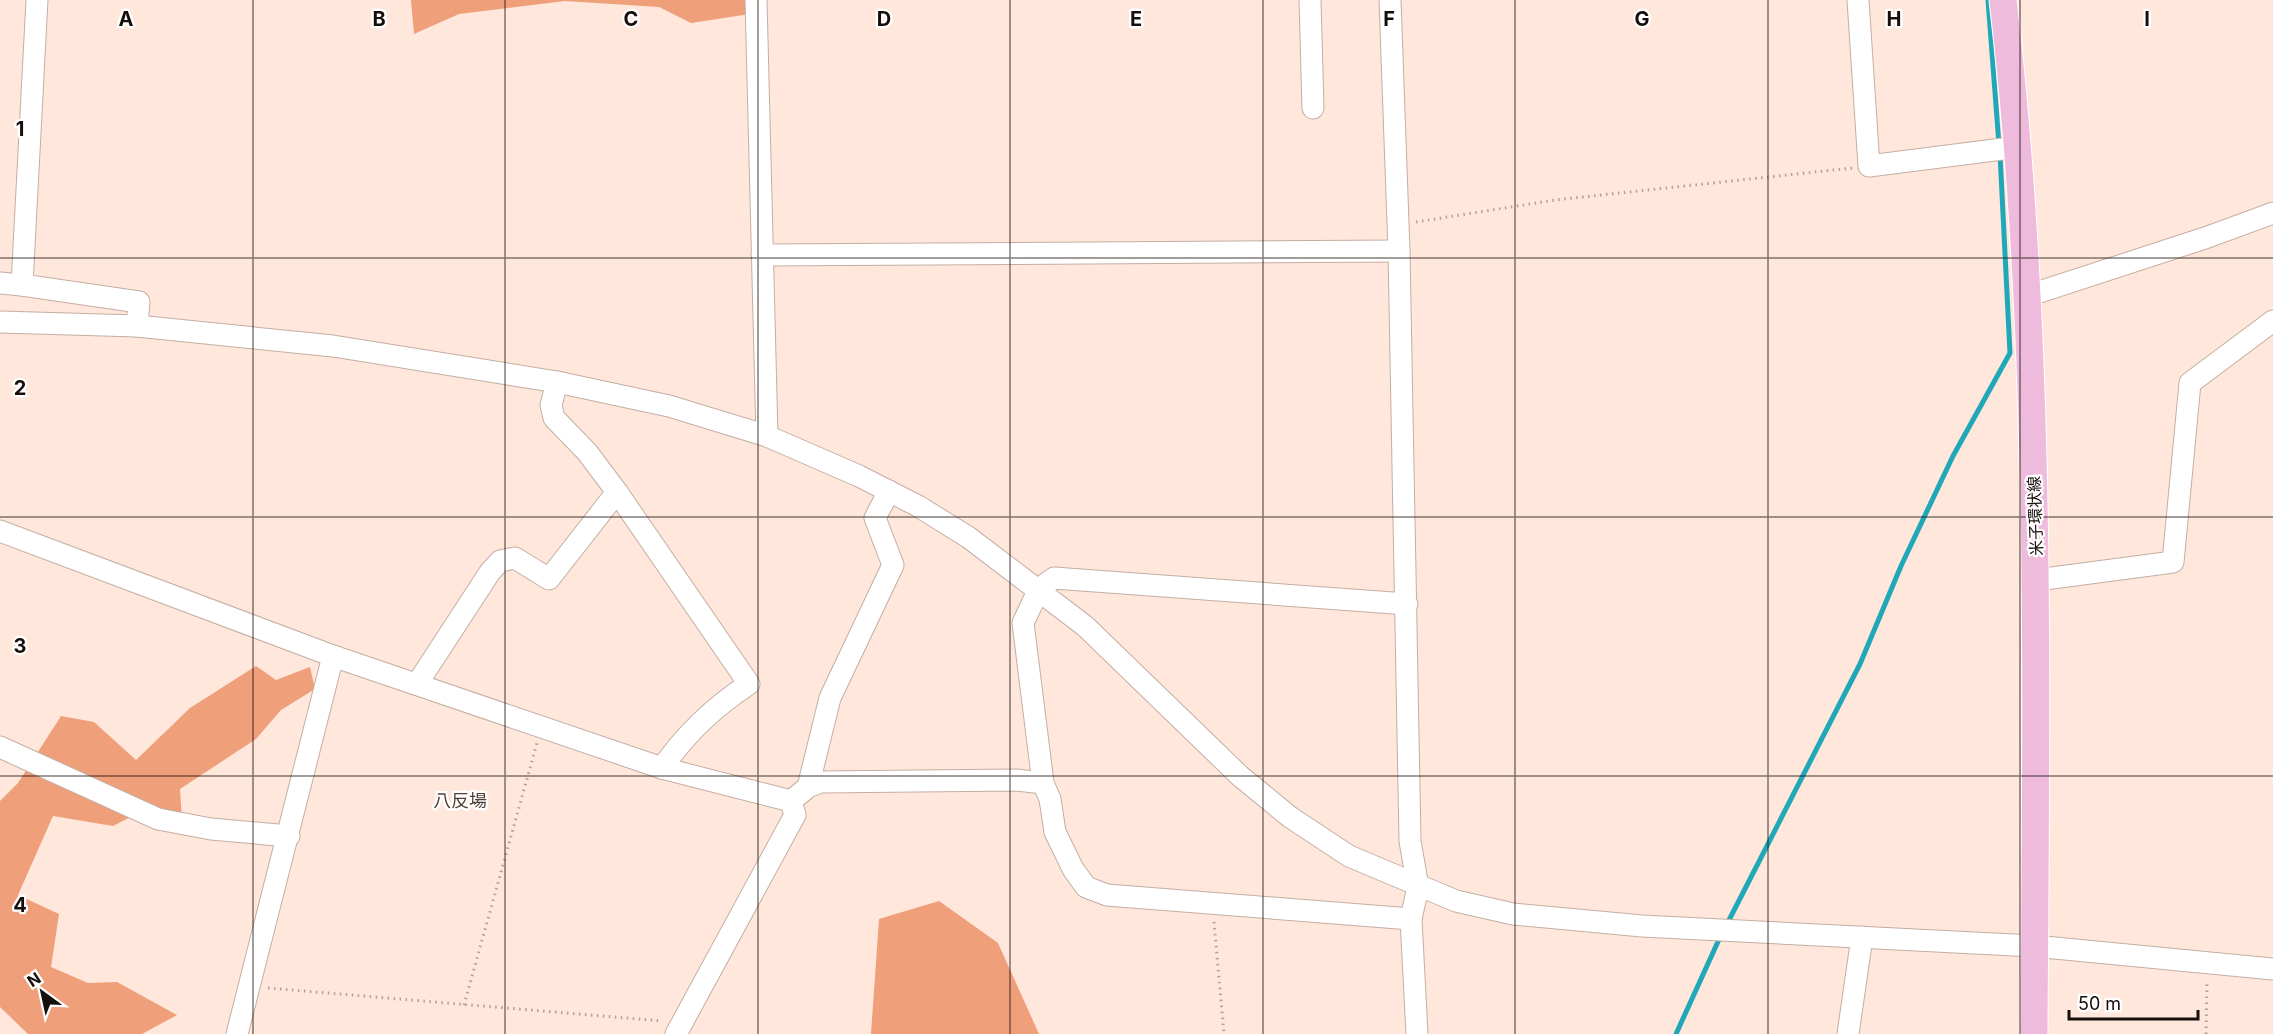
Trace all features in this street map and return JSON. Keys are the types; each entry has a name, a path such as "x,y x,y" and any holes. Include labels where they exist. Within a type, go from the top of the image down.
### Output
{"main road":[{"name":"米子環状線","path":"2003,0 2018,147 2027,296 2037,580 2034,1034"}],"street":[{"path":"22,285 37,0"},
{"path":"756,0 766,436"},
{"path":"1310,0 1313,108"},
{"path":"1390,0 1399,251 1410,841 1418,887 1411,919 1417,1034"},
{"path":"1858,0 1869,166 2018,147"},
{"path":"2027,296 2205,238 2273,213"},
{"path":"762,255 1399,251"},
{"path":"0,283 139,302 136,326"},
{"path":"2037,580 2173,562 2190,383 2273,321"},
{"path":"0,322 136,326 333,346 557,381 669,406 766,436 888,491 968,537 1085,626 1240,776 1290,818 1350,856 1455,901 1513,914 1642,926 2034,946 2273,969"},
{"path":"557,381 550,405 554,418 587,453 617,492 749,684 716,706 680,743 662,768"},
{"path":"808,787 830,698 893,565 875,519 888,491"},
{"path":"417,684 490,572 500,561 515,558 549,579 617,492"},
{"path":"0,531 333,656 662,768 792,801"},
{"path":"1407,604 1054,578 1039,589 1023,623 1043,783 1050,799 1055,832 1073,869 1086,887 1107,895 1213,901 1411,919"},
{"path":"237,1034 333,656"},
{"path":"0,747 158,819 211,829 289,836"},
{"path":"792,801 808,787 820,782 1016,780 1043,783"},
{"path":"679,1029 795,815 792,801"},
{"path":"1848,1034 1862,937"}],"path":[{"path":"1398,226 1555,200 1869,166"},
{"path":"464,1005 542,727"},
{"path":"1213,901 1224,1034"},
{"path":"2206,1034 2207,964"},
{"path":"251,986 464,1005 679,1029"}],"shaded area":[{"path":"411,0 749,0 750,14 691,23 659,7 565,1 459,14 414,34"},
{"path":"256,666 276,680 310,667 315,689 281,710 256,739 180,789 182,819 148,808 113,826 53,816 18,895 59,914 51,967 88,983 117,982 177,1015 142,1034 28,1034 0,1007 0,801 18,783 61,716 94,722 136,760 190,708"},
{"path":"939,901 998,943 1039,1034 871,1034 879,919"}],"waterway":[{"path":"1988,0 1999,145"},
{"path":"1727,924 1860,664 1901,566 1953,456 2010,353 2000,154"},
{"path":"1676,1034 1721,935"}],"district":[{"name":"八反場","path":"460,800"}]}
